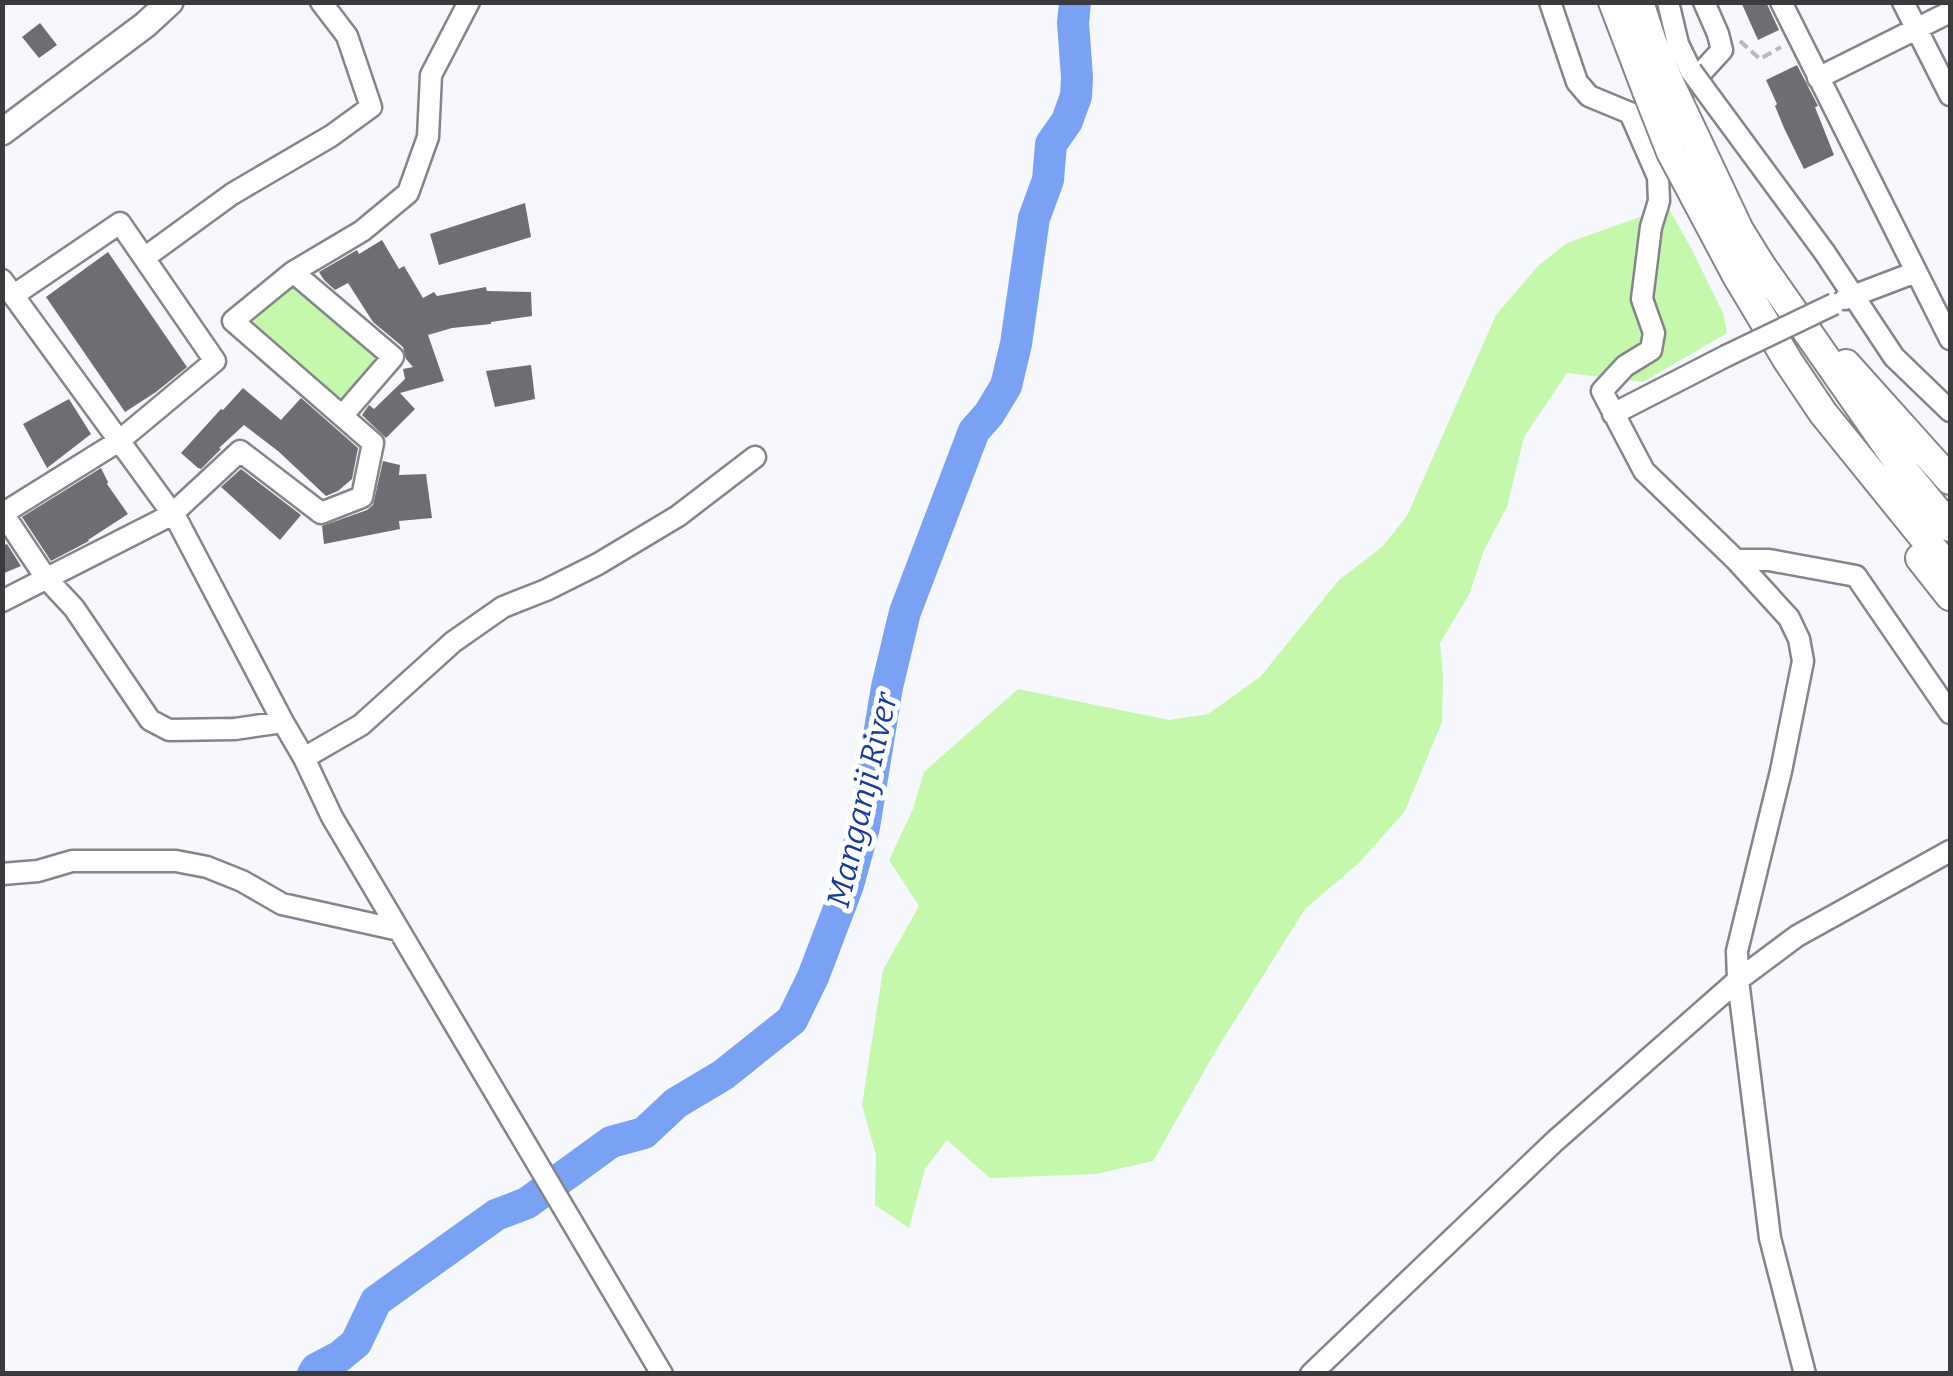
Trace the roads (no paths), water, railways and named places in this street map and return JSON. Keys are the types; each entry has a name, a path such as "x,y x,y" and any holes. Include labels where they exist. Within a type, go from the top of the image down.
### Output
{"highway":[{"path":"1613,2 1660,90"},
{"path":"1639,2 1652,42 1671,152 1749,270 1821,432 1950,596"},
{"path":"1749,270 1860,378 1950,480"},
{"path":"1782,298 1906,473 1950,527"},
{"path":"1788,360 1823,413 1950,570"}],"main road":[{"path":"2,132 170,2"}],"street":[{"path":"144,258 232,194 331,136 371,107 347,36 321,2"},
{"path":"282,722 235,729 168,730 150,720 3,513 118,440 215,361 233,322 293,272 362,231 408,193 428,137 431,75 469,2"},
{"path":"1550,2 1577,82 1589,96 1689,86 1722,50 1704,2"},
{"path":"1668,2 1678,44 1660,90 1658,201 1642,298 1654,333 1651,350 1625,366 1602,391 1644,471 1736,560 1789,618 1799,639 1803,661 1737,951 1770,1238 1805,1374"},
{"path":"1781,2 1950,339"},
{"path":"1904,2 1950,95"},
{"path":"1818,78 1950,12"},
{"path":"1660,90 1825,253 1894,356 1950,411"},
{"path":"215,361 120,223 8,287 176,520 332,817 662,1374"},
{"path":"293,272 393,357 342,416"},
{"path":"1613,414 1834,304 1916,272"},
{"path":"2,601 172,515 240,451 320,513 362,497 372,443 233,322"},
{"path":"304,758 362,725 453,642 503,608 598,564 678,516 755,457"},
{"path":"1736,560 1769,560 1856,576 1950,713"},
{"path":"1311,1374 1555,1141 1738,980 1797,936 1950,850"},
{"path":"2,874 38,871 72,861 176,861 207,867 282,904 399,930"}],"waterway":[{"name":"Manganji River","path":"313,1374 356,1343 376,1301 496,1215 527,1203 611,1142 644,1133 676,1103 723,1075 792,1020 848,885 864,827 887,687 905,612 974,431 1006,386 1034,218 1048,180 1051,144 1067,121 1076,96 1075,2"}]}
